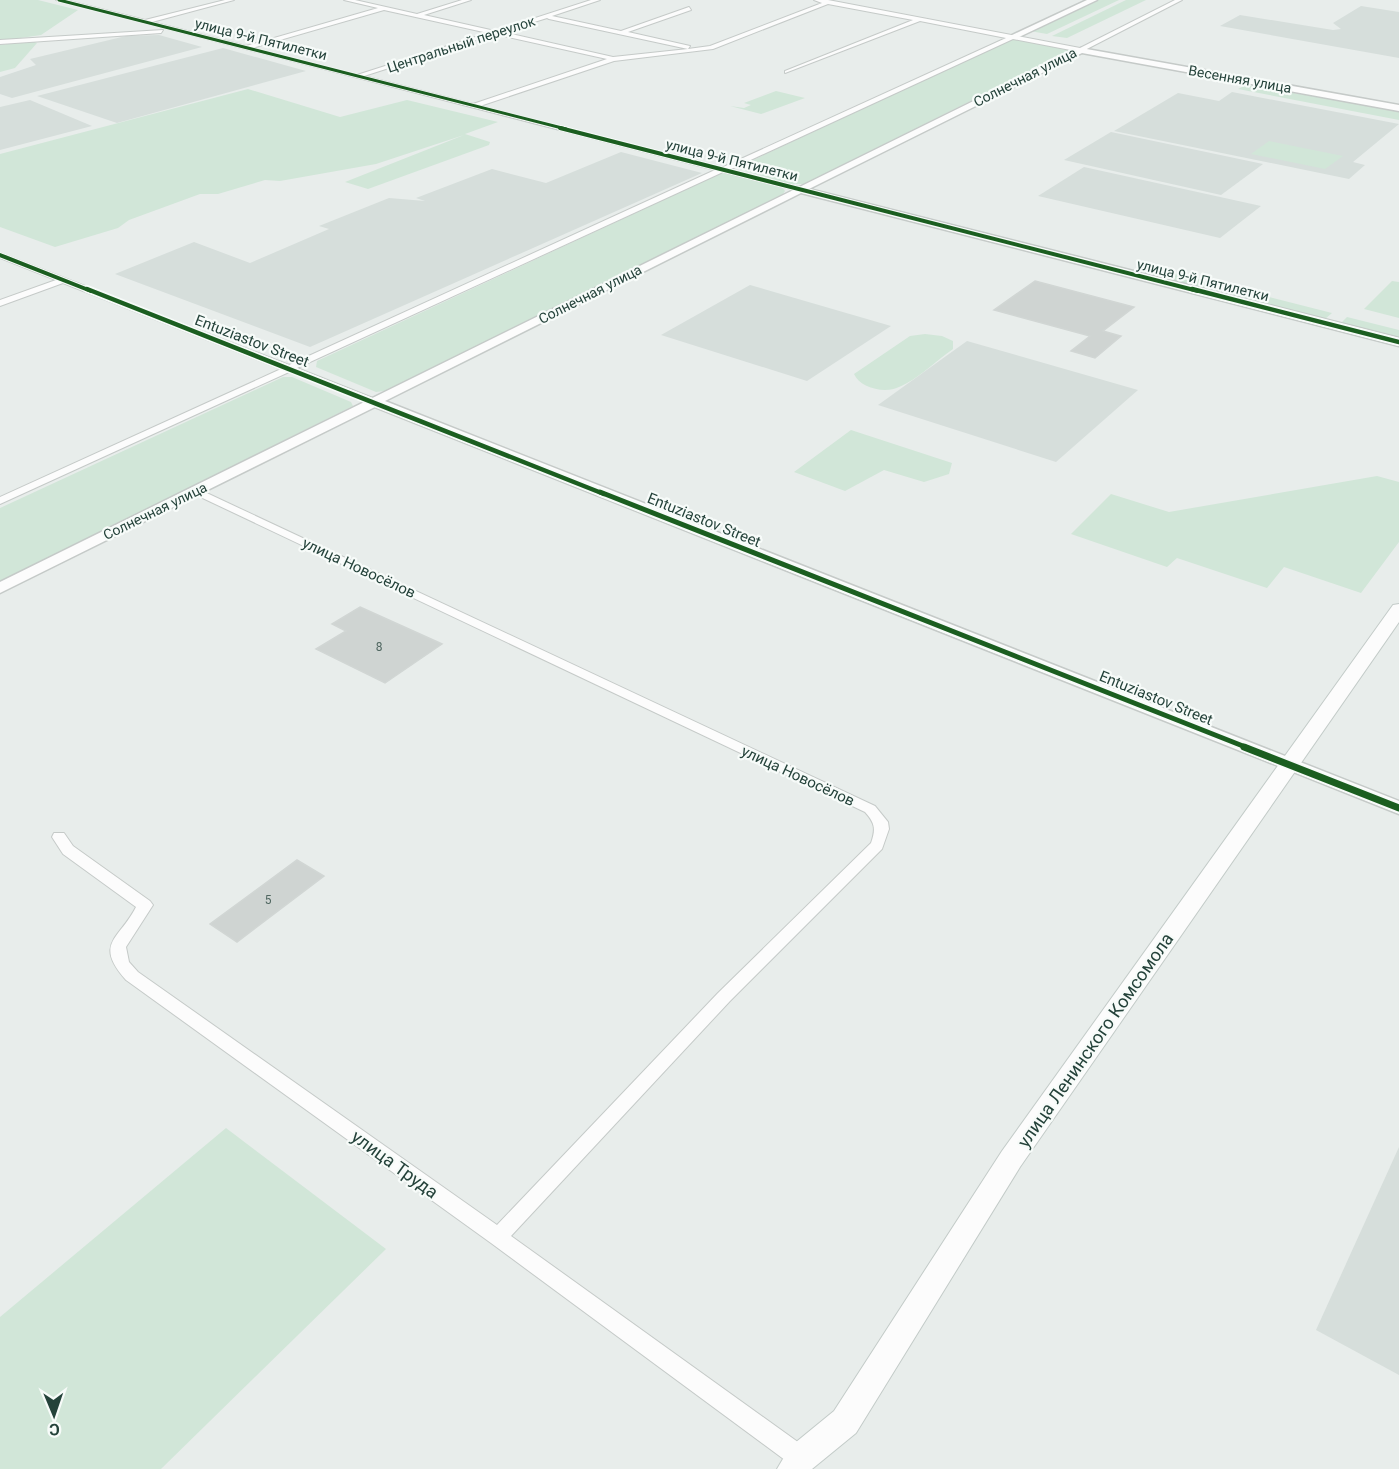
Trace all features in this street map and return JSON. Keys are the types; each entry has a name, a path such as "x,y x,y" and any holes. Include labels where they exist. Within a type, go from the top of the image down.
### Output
{"main road":[{"name":"улица Ленинского Комсомола","path":"803,1465 845,1422 1011,1159 1399,609"}],"street":[{"name":"улица 9-й Пятилетки","path":"59,0 1399,342"},
{"path":"146,22 231,0"},
{"path":"347,0 613,59"},
{"path":"417,15 468,0"},
{"name":"Центральный переулок","path":"359,76 597,0"},
{"path":"817,0 1081,50"},
{"path":"0,501 1093,0"},
{"name":"Солнечная улица","path":"0,588 1179,0"},
{"path":"474,106 613,59 701,50 828,2"},
{"path":"245,48 384,8"},
{"path":"621,33 689,9"},
{"path":"547,16 701,50"},
{"path":"787,72 920,19"},
{"path":"0,42 175,30"},
{"name":"Весенняя улица","path":"1081,50 1399,108"},
{"name":"Entuziastov Street","path":"0,255 1399,808"},
{"path":"0,303 63,280"},
{"name":"улица Новосёлов","path":"196,491 870,809 880,819 884,831 877,845 724,997 498,1237"},
{"name":"улица Труда","path":"59,837 68,850 145,905 142,914 120,939 118,959 122,967 498,1237 803,1465"}],"shaded area":[{"path":"1361,6 1399,12 1399,58 1220,26 1240,15 1333,30 1341,29 1333,23"},
{"path":"159,35 202,47 12,98 0,94 0,77 36,65 30,59 126,36"},
{"path":"223,48 306,71 117,123 37,96"},
{"path":"1232,92 1399,124 1353,162 1365,165 1349,179 1114,131 1178,93 1219,101"},
{"path":"30,100 92,126 0,150 0,107"},
{"path":"1111,132 1263,164 1221,195 1064,160"},
{"path":"621,152 702,173 310,347 115,274 194,242 250,263 329,229 319,226 389,198 425,201 416,198 492,169 546,183"},
{"path":"1084,167 1261,206 1220,238 1038,196"},
{"path":"750,285 891,326 807,381 661,335"},
{"path":"967,341 1138,390 1056,462 878,405"},
{"path":"1399,1147 1399,1375 1316,1330"}],"green space":[{"path":"0,0 38,0 78,10 41,35 0,41"},
{"path":"1098,0 1119,0 1047,34 1030,31"},
{"path":"1126,0 1146,0 1067,38 1052,36"},
{"path":"1014,38 1073,50 804,184 789,184 736,168"},
{"path":"32,41 37,43 15,68 0,72 0,45"},
{"path":"1246,85 1399,111 1399,120 1238,89"},
{"path":"248,89 340,117 407,100 498,122 465,134 490,142 489,145 368,189 345,182 464,135 376,164 280,181 265,180 218,194 200,194 129,220 118,228 55,247 0,227 0,154"},
{"path":"776,91 805,98 761,114 730,106 744,108 751,105 744,103"},
{"path":"1269,141 1343,156 1325,169 1251,154"},
{"path":"730,173 782,187 785,191 392,390 376,392 316,367 317,361 719,174"},
{"path":"1154,268 1332,313 1324,320 1145,274"},
{"path":"1392,281 1399,282 1399,318 1364,309"},
{"path":"1347,317 1399,330 1399,340 1339,325"},
{"path":"925,334 942,336 953,341 953,349 920,375 893,389 880,390 867,386 857,379 854,374 910,336"},
{"path":"283,377 292,377 351,402 353,406 0,582 0,508"},
{"path":"851,430 952,463 949,474 924,482 884,470 845,491 794,472"},
{"path":"1377,476 1399,482 1399,542 1361,593 1284,567 1267,588 1177,558 1167,567 1071,534 1111,494 1169,512"},
{"path":"226,1128 386,1249 161,1469 0,1469 0,1317"}],"building":[{"path":"1035,281 1134,307 1103,331 1121,336 1095,358 1071,351 1090,336 994,310"},
{"path":"360,607 442,644 385,683 316,649 346,631 332,624"},
{"path":"297,860 324,876 237,942 210,924"}],"cycle path":[{"path":"59,0 1399,342"},
{"path":"0,255 1399,808"}]}
